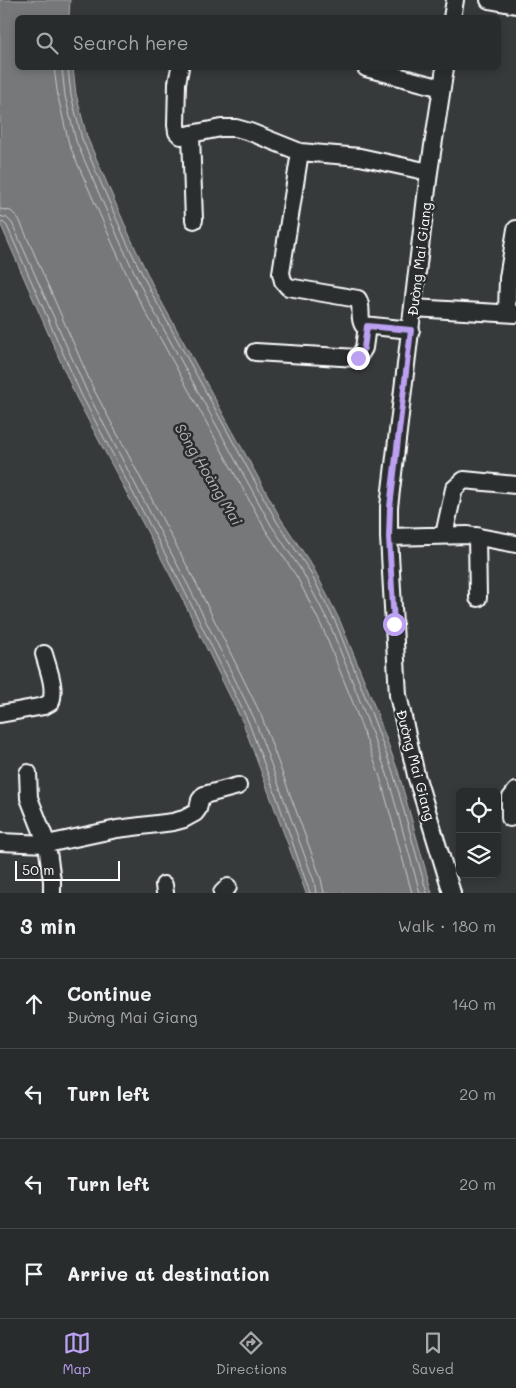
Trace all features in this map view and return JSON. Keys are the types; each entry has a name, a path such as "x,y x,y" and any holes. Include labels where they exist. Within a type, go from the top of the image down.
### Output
{"street":[{"path":"452,15 455,0"},
{"path":"489,0 516,5"},
{"path":"180,70 177,83 177,132 181,136 221,128 236,128 300,152 360,157 429,172"},
{"path":"374,70 442,88"},
{"name":"Đường Mai Giang","path":"445,70 429,172 390,507 389,537 394,654 400,713 416,775 452,893"},
{"path":"191,135 194,220"},
{"path":"300,152 281,278 288,287 358,299 361,305 361,324 411,330"},
{"path":"413,308 511,314 508,278 516,229"},
{"path":"255,352 358,358 364,348 367,326"},
{"path":"444,535 454,489 464,480 516,486"},
{"path":"389,537 477,536 516,544"},
{"path":"477,536 478,598"},
{"path":"0,714 44,706 51,702 53,689 44,654"},
{"path":"28,773 29,798 47,844 52,893"},
{"path":"0,842 47,844 117,828 152,825 184,819 195,813 204,795 238,786"},
{"path":"510,818 510,799 516,791"}],"water":[{"name":"Sông Hoàng Mai","path":"0,0 70,0 69,15 15,15 15,70 73,70 76,94 87,137 155,290 281,519 313,567 340,621 371,697 398,771 432,893 306,893 243,723 179,592 76,397 0,223"}],"route":[{"path":"358,358 364,348 367,326 411,330 390,507 389,537 394,624"}]}
